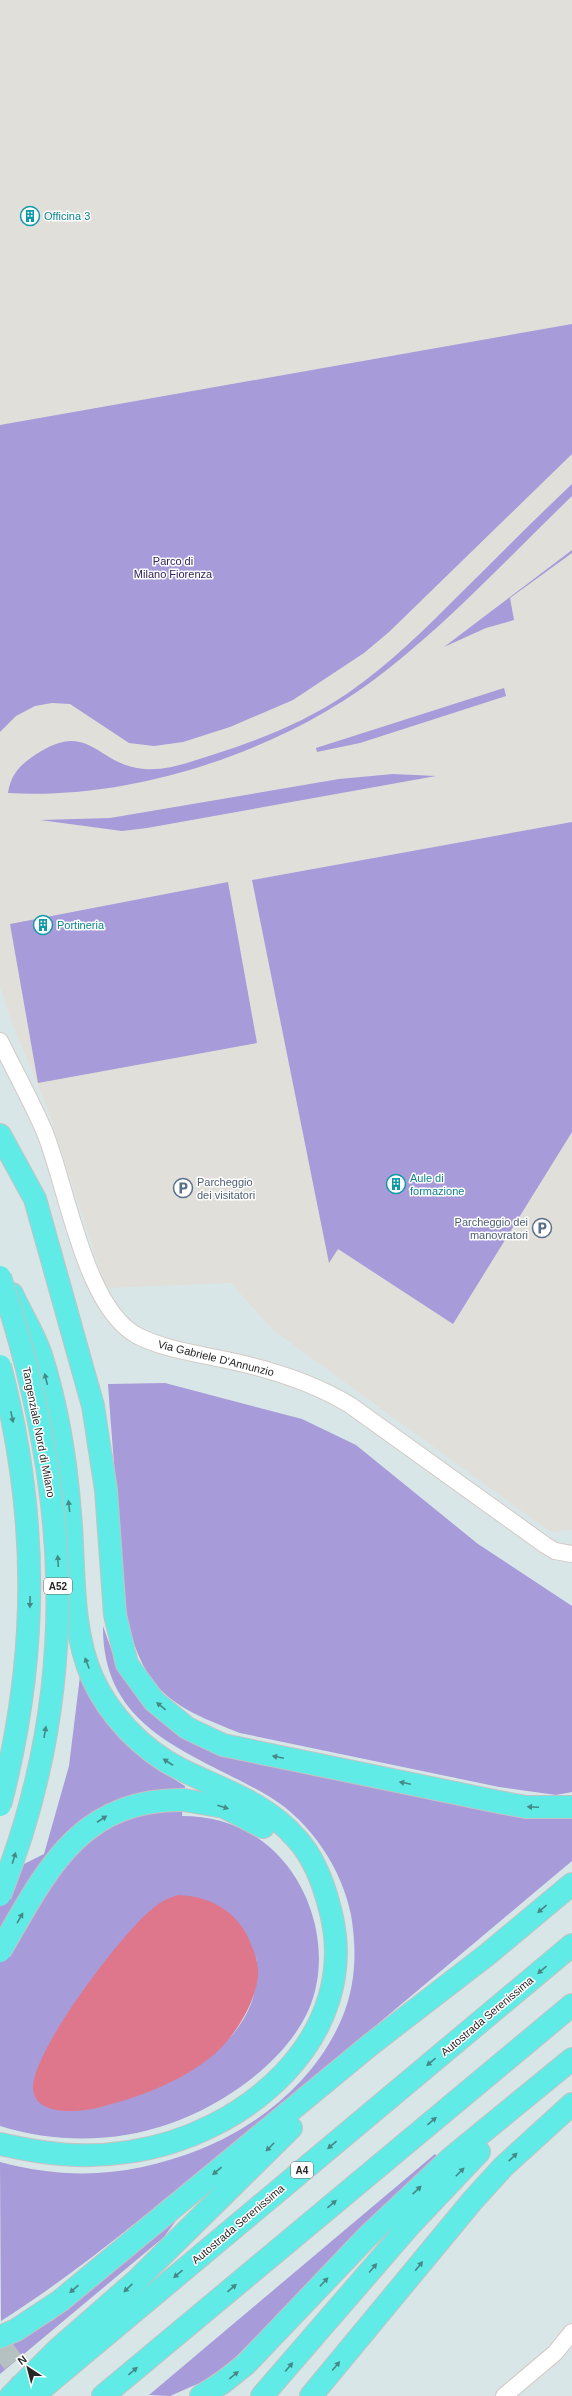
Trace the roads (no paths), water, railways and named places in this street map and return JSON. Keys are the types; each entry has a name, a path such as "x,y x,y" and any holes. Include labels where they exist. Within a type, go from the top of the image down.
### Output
{"highway":[{"path":"0,1135 35,1200 93,1406 106,1490 115,1615 127,1664 154,1701 187,1728 223,1745 526,1807 572,1807"},
{"path":"0,1269 40,1354 57,1424 70,1508 77,1610 85,1658 105,1700 129,1731 160,1757 178,1768 243,1798 294,1835 305,1849 324,1889 334,1926 337,1948 336,1969 329,2006 307,2048 289,2069 245,2106 199,2132 178,2140 131,2152 78,2157 53,2155 0,2144"},
{"name":"Tangenziale Nord di Milano","path":"0,1277 22,1348 44,1445 56,1526 58,1601 56,1647 45,1735 24,1826 0,1895"},
{"name":"Tangenziale Nord di Milano","path":"0,1366 23,1476 31,1563 28,1649 24,1692 15,1742 0,1805"},
{"path":"0,1951 37,1887 70,1842 108,1815 125,1808 148,1802 184,1800 224,1807 273,1832 302,1860 324,1889"},
{"path":"0,2337 32,2320 60,2301 370,2045 488,1954 572,1884"},
{"name":"Autostrada Serenissima","path":"33,2396 572,1945"},
{"path":"11,2396 57,2350 137,2280 279,2138 377,2054 488,1954"},
{"path":"103,2396 572,2004"},
{"path":"201,2396 222,2383 246,2364 366,2237 451,2158 572,2058"},
{"path":"262,2396 427,2205 506,2126 572,2068"},
{"path":"311,2396 502,2167 572,2104"}],"street":[{"name":"Via Gabriele D'Annunzio","path":"0,1041 45,1134 92,1275 106,1304 118,1322 137,1336 164,1346 234,1361 288,1376 330,1393 350,1405 545,1545 555,1551 572,1554"},
{"path":"504,2396 555,2353 572,2332"}],"tunnel":[{"path":"0,2345 25,2378 41,2392"}],"place":[{"name":"Officina 3","path":"30,216"},
{"name":"Portineria","path":"43,925"},
{"name":"Aule di formazione","path":"396,1184"},
{"name":"Parcheggio dei visitatori","path":"183,1188"},
{"name":"Parcheggio dei manovratori","path":"542,1228"}],"park label":[{"name":"Parco di Milano Fiorenza","path":"173,567"}]}
